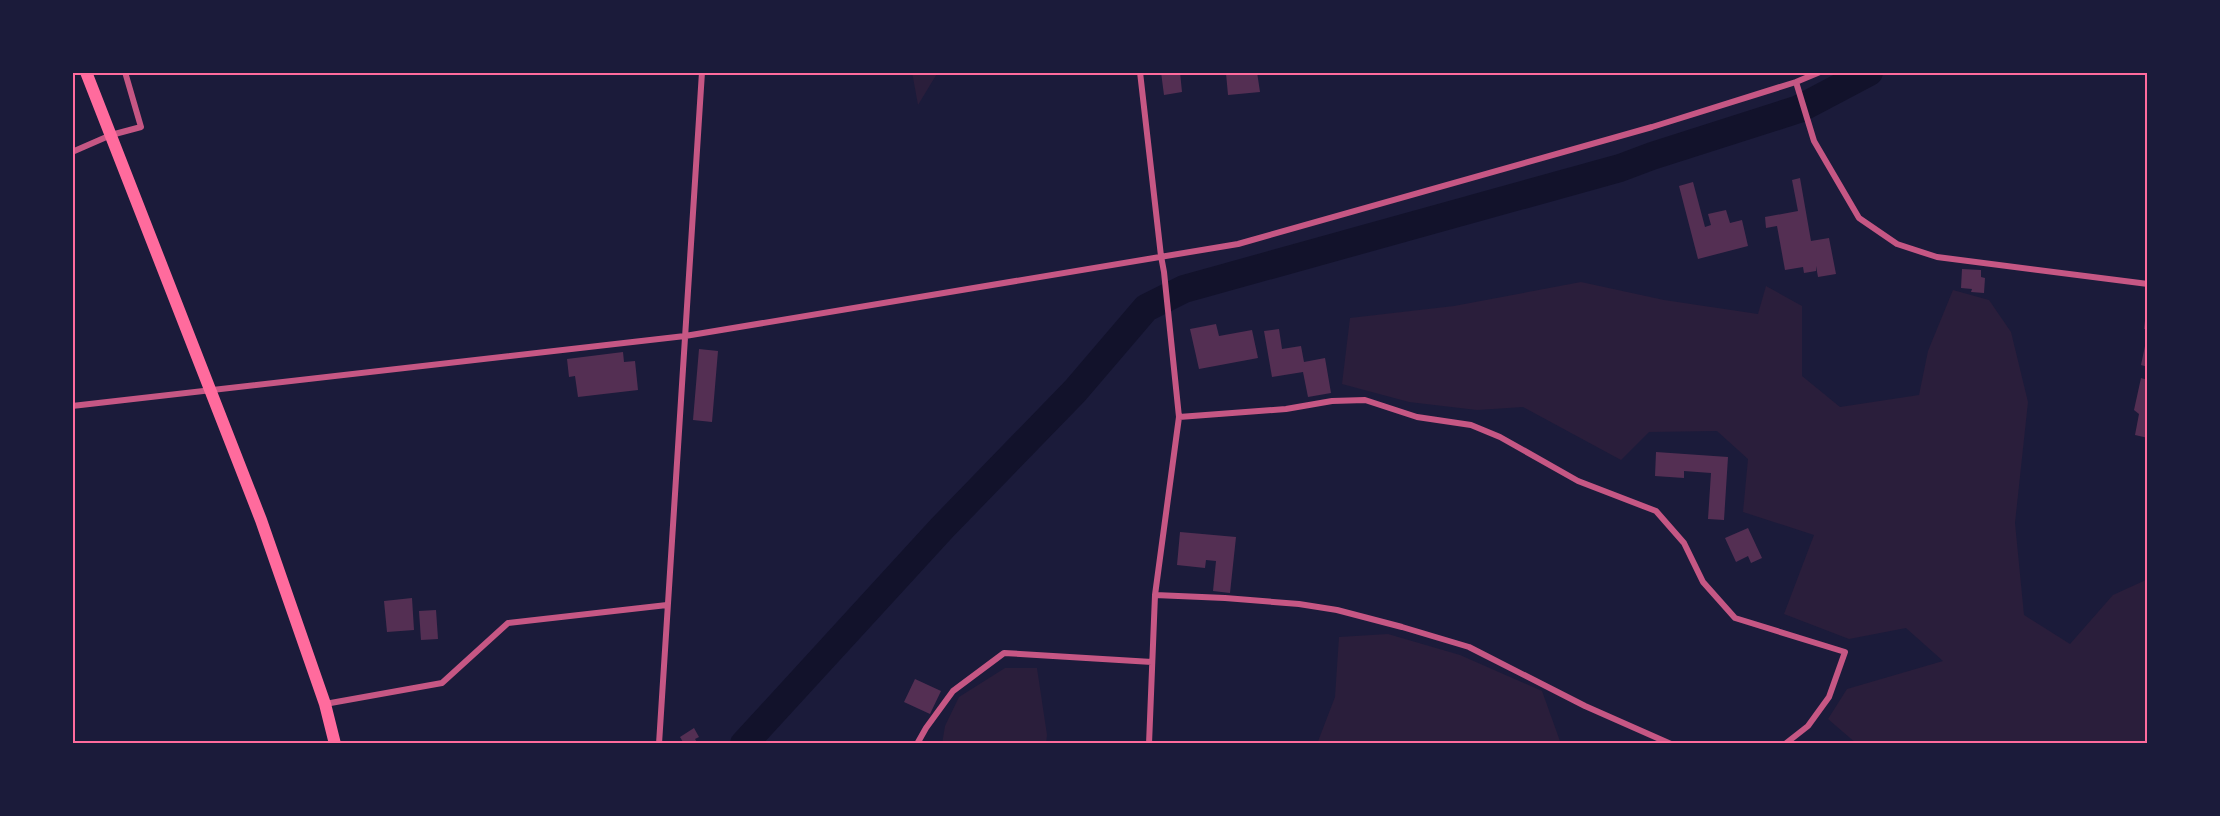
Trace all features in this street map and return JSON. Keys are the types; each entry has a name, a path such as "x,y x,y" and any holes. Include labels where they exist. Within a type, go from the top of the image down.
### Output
{"main road":[{"path":"86,72 261,520 326,704 335,744"}],"street":[{"path":"72,152 111,135 141,127 124,72"},
{"path":"659,744 702,72"},
{"path":"1140,72 1179,417 1155,595 1149,744"},
{"path":"72,406 685,336 1238,244 1652,127 1796,82 1820,72"},
{"path":"1796,82 1814,141 1859,218 1897,244 1937,257 2148,284"},
{"path":"1179,417 1286,409 1332,401 1365,400 1417,417 1471,425 1500,437 1578,482 1656,511 1684,543 1703,582 1735,618 1845,652 1829,697 1808,726 1785,744"},
{"path":"1155,595 1225,598 1308,606 1337,610 1402,627 1469,647 1585,706 1671,744"},
{"path":"326,704 442,683 508,623 667,605"},
{"path":"917,744 953,692 1005,653 1152,662"}],"shaded area":[{"path":"912,72 938,72 918,105"},
{"path":"1581,282 1664,300 1758,314 1766,286 1802,306 1802,376 1840,407 1919,395 1928,351 1953,290 1989,300 2011,332 2028,402 2015,523 2024,615 2070,644 2113,595 2148,579 2148,744 1857,744 1828,719 1847,689 1943,661 1906,628 1849,639 1784,614 1814,535 1743,512 1748,459 1717,431 1649,432 1621,460 1523,407 1477,410 1409,402 1342,384 1350,318 1454,306"},
{"path":"1388,634 1460,655 1542,691 1561,744 1317,744 1335,697 1339,637"},
{"path":"1005,668 1037,668 1047,735 1046,744 942,744 945,726 959,697"}],"building":[{"path":"1161,72 1180,72 1182,92 1164,95"},
{"path":"1257,72 1260,92 1228,95 1226,73"},
{"path":"1800,178 1811,241 1829,238 1836,274 1818,277 1816,266 1816,271 1804,273 1803,267 1785,270 1777,226 1766,228 1765,217 1798,211 1792,180"},
{"path":"1693,182 1705,227 1711,225 1708,214 1726,210 1730,223 1742,220 1748,246 1698,259 1679,186"},
{"path":"1962,269 1981,270 1981,277 1985,278 1984,293 1961,288"},
{"path":"2147,304 2148,329 2144,329"},
{"path":"1216,324 1219,336 1252,330 1258,358 1199,369 1190,329"},
{"path":"1279,329 1282,349 1301,346 1304,362 1325,358 1331,393 1308,397 1303,372 1272,377 1264,331"},
{"path":"2145,346 2148,347 2148,367 2141,365"},
{"path":"699,349 718,351 712,422 693,420"},
{"path":"623,352 624,362 635,361 638,390 578,397 575,376 569,377 567,359"},
{"path":"2141,378 2148,380 2148,438 2135,435 2139,414 2134,410"},
{"path":"1656,452 1728,457 1724,520 1708,519 1711,473 1684,471 1684,478 1655,476"},
{"path":"1748,528 1762,558 1751,563 1748,556 1736,562 1725,538"},
{"path":"1180,532 1236,537 1230,593 1213,591 1216,561 1206,560 1205,568 1177,565"},
{"path":"412,598 414,630 387,632 384,601"},
{"path":"436,610 438,639 421,640 419,611"},
{"path":"915,679 941,691 930,714 904,702"},
{"path":"694,728 699,737 695,739 698,744 680,744 683,742 680,737"}],"waterway":[{"path":"744,744 942,528 1075,391 1146,308 1184,289 1620,168 1799,109 1869,72"}]}
